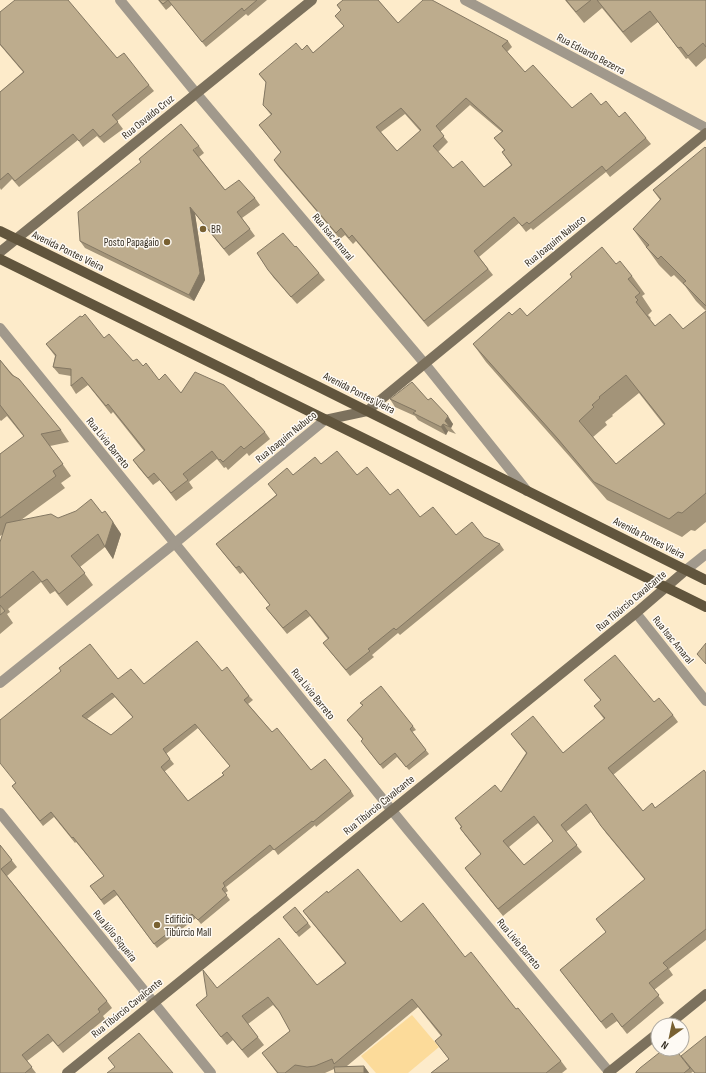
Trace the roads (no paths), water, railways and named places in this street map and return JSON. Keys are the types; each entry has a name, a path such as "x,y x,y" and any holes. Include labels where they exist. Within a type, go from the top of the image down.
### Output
{"main road":[{"name":"Avenida Pontes Vieira","path":"0,231 368,411 706,580"},
{"path":"0,259 706,607"}],"street":[{"name":"Rua Isac Amaral","path":"120,0 196,93 425,364 527,490"},
{"name":"Rua Osvaldo Cruz","path":"0,252 312,0"},
{"name":"Rua Eduardo Bezerra","path":"465,0 706,128"},
{"name":"Rua Joaquim Nabuco","path":"0,684 325,420 368,411 706,133"},
{"name":"Rua Lívio Barreto","path":"0,328 407,829 609,1073"},
{"name":"Rua Tibúrcio Cavalcante","path":"67,1073 636,613 706,554"},
{"name":"Rua Isac Amaral","path":"636,613 706,701"},
{"name":"Rua Júlio Siqueira","path":"0,813 211,1073"},
{"path":"678,1017 706,994"},
{"path":"609,1073 650,1040"}],"place":[{"name":"BR","path":"203,229"},
{"name":"Posto Papagaio","path":"167,242"},
{"name":"Edifício Tibúrcio Mall","path":"157,925"}]}
